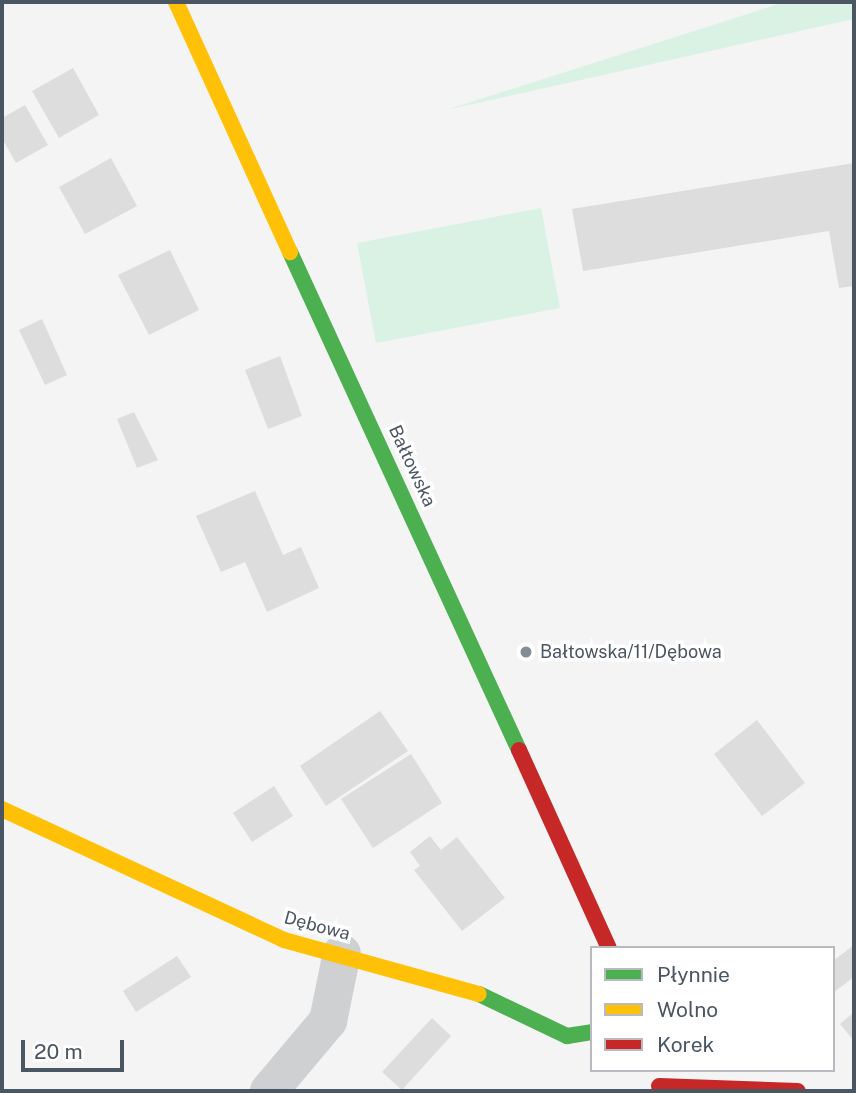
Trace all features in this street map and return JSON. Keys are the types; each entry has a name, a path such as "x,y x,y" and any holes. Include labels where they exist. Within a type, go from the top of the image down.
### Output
{"main road":[{"name":"Bałtowska","path":"176,2 608,946"},
{"name":"Dębowa","path":"2,809 284,940 342,953 489,997 567,1036 590,1032"},
{"path":"654,1072 660,1089 707,1083 798,1091"}],"street":[{"path":"269,1091 328,1021 342,953"}],"green space":[{"path":"785,2 854,2 854,19 446,110"},
{"path":"541,208 560,308 376,343 357,243"}],"building":[{"path":"73,68 99,115 59,138 32,91"},
{"path":"25,105 48,145 16,163 2,138 2,118"},
{"path":"111,158 137,206 85,234 59,187"},
{"path":"854,163 854,286 839,288 829,231 583,271 572,209"},
{"path":"170,250 199,310 149,335 118,275"},
{"path":"42,319 67,375 45,385 19,330"},
{"path":"280,356 302,416 268,429 245,370"},
{"path":"134,412 158,460 137,468 117,419"},
{"path":"255,491 283,555 301,547 319,588 267,612 245,562 221,572 196,516"},
{"path":"380,711 408,751 326,806 300,766"},
{"path":"757,720 805,783 762,816 714,754"},
{"path":"411,754 442,803 373,848 341,799"},
{"path":"274,786 293,816 252,842 233,813"},
{"path":"430,836 441,850 457,837 505,898 462,931 414,870 420,866 410,852"},
{"path":"854,945 854,977 835,991 835,959"},
{"path":"177,956 191,977 136,1012 123,991"},
{"path":"854,1012 854,1041 840,1024"},
{"path":"432,1018 451,1036 402,1090 382,1072"}],"traffic: fast":[{"path":"290,252 519,750"},
{"path":"479,994 567,1036 590,1032"}],"traffic: slow":[{"path":"176,2 290,252"},
{"path":"2,809 284,940 479,994"}],"traffic: jam":[{"path":"519,750 608,946"},
{"path":"659,1086 798,1091"}],"place":[{"name":"Bałtowska/11/Dębowa","path":"526,652"}]}
